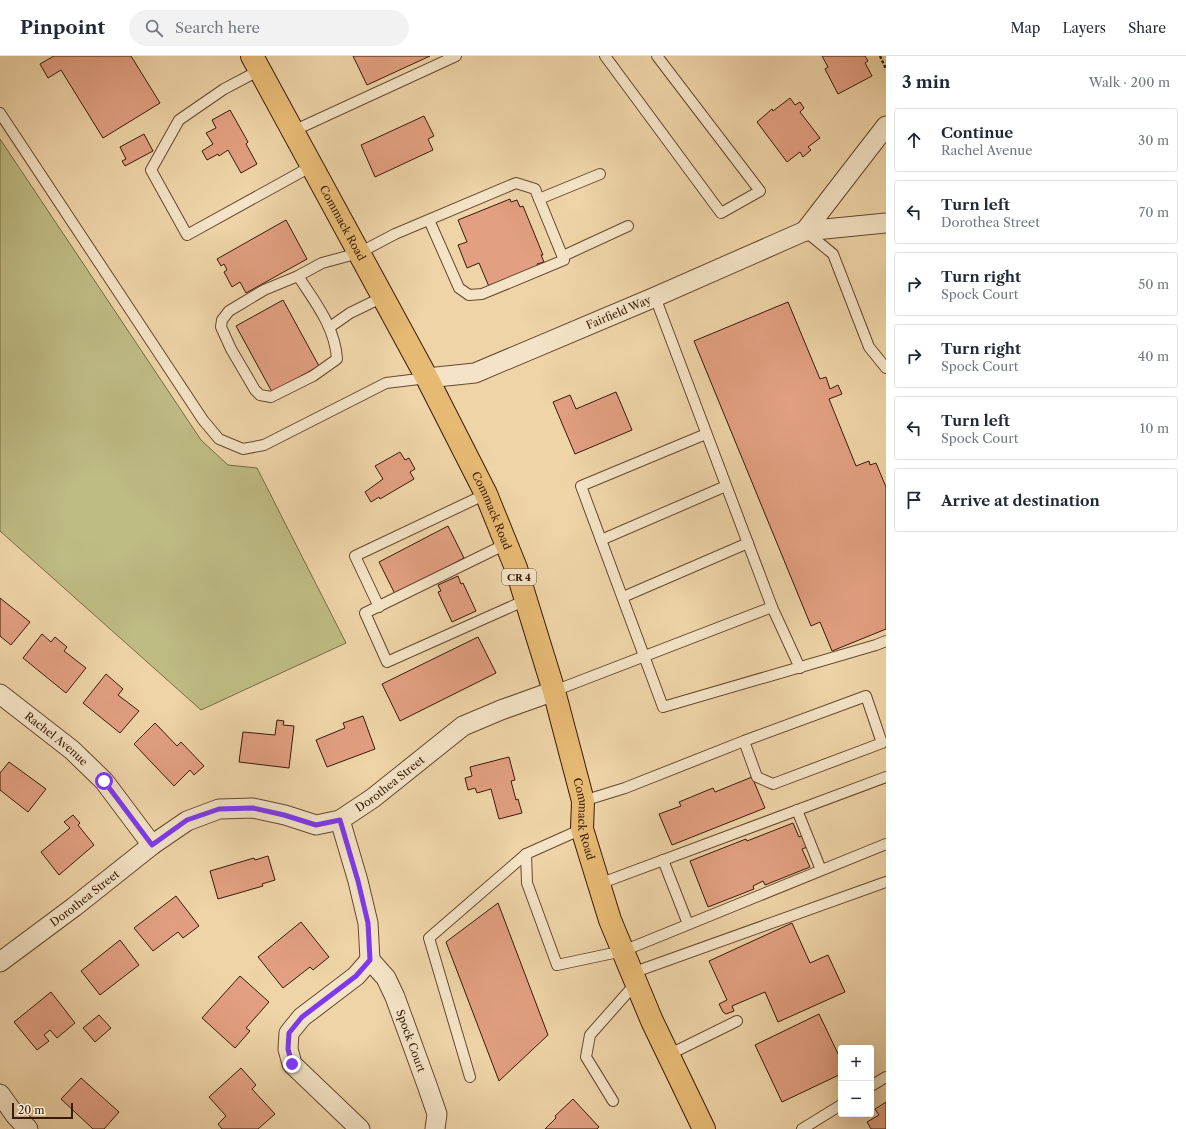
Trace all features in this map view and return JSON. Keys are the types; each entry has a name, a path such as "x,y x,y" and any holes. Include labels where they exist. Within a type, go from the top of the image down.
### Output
{"main road":[{"name":"Commack Road","path":"256,63 427,378 486,494 526,600 554,692 584,801 582,830 610,920 652,1021 704,1129"}],"street":[{"name":"Fairfield Way","path":"805,232 882,137"},
{"name":"Fairfield Way","path":"427,378 475,372 655,297 805,232 886,223"},
{"name":"Dorothea Street","path":"0,962 74,907 152,845 187,820 219,809 253,808 284,815 316,825 340,820 373,798 464,726 501,710 554,692"},
{"name":"Rachel Avenue","path":"0,694 72,750 104,781 152,845"},
{"path":"340,820 358,881 368,923 370,960 356,976 302,1017 289,1033 288,1049 292,1064 360,1129"},
{"name":"Spock Court","path":"370,960 386,978 395,997 437,1114 435,1129"},
{"path":"0,1094 15,1115 28,1129"}],"lane":[{"path":"293,131 456,56"},
{"path":"605,56 721,213 760,191 657,56"},
{"path":"256,63 224,89 179,120 151,170 187,234 312,166"},
{"path":"0,113 203,420 219,439 243,449 264,444 386,383 427,378"},
{"path":"539,199 600,174"},
{"path":"298,276 330,327 337,346 337,359 313,376 271,397 260,394 255,390 231,349 221,327 222,320 229,311 264,290 298,276 322,263 359,252 395,234 516,183 535,189 564,260 482,294 469,295 459,288 429,220"},
{"path":"563,256 628,226"},
{"path":"805,232 833,254 869,347 886,368"},
{"path":"330,327 350,313 383,297"},
{"path":"655,297 772,607 800,668"},
{"path":"706,434 582,486 663,708 886,641"},
{"path":"602,540 726,486"},
{"path":"379,606 355,556 486,494"},
{"path":"623,597 748,543"},
{"path":"506,544 365,613 387,662 526,600"},
{"path":"554,692 772,607"},
{"path":"584,801 625,788 744,741 866,696 882,743 773,784 757,777 744,741"},
{"path":"599,884 886,777"},
{"path":"797,810 821,870"},
{"path":"470,1077 429,938 526,854 582,830"},
{"path":"526,854 527,883 557,965 623,951 886,844"},
{"path":"663,860 688,924"},
{"path":"613,1101 586,1057 590,1035 634,978 886,882"},
{"path":"668,1055 737,1021"},
{"path":"874,1084 886,1077"},
{"path":"802,1129 838,1107"}],"path":[{"path":"880,56 886,69"}],"shaded area":[{"path":"0,139 201,440 228,465 257,468 346,643 201,710 0,531"}],"building":[{"path":"54,56 131,56 160,103 103,138 61,70 48,78 40,64"},
{"path":"353,56 430,56 367,85"},
{"path":"822,56 865,56 868,61 865,63 872,76 838,94 825,69 828,67"},
{"path":"790,98 795,105 800,102 804,108 800,112 820,138 808,147 811,150 803,157 800,152 787,162 757,122 772,109 773,111"},
{"path":"230,110 248,142 246,144 257,164 241,173 228,150 219,156 218,154 207,160 202,151 213,144 206,133 216,128 212,120"},
{"path":"424,116 434,136 428,139 433,150 375,177 361,145"},
{"path":"144,134 153,151 125,166 122,161 126,159 120,147"},
{"path":"510,199 511,202 517,200 520,207 523,206 543,255 541,255 544,262 537,264 539,269 490,289 479,263 467,268 458,245 467,242 458,220"},
{"path":"286,220 307,259 246,293 240,282 232,287 224,272 227,270 224,264 221,266 217,259"},
{"path":"283,300 319,366 272,392 236,326"},
{"path":"788,302 820,379 826,377 830,389 838,385 842,394 829,399 856,466 869,461 870,465 876,463 886,487 886,629 832,651 820,622 811,626 694,341"},
{"path":"616,392 632,430 575,454 553,402 570,395 576,409"},
{"path":"400,452 405,460 409,458 415,469 410,472 414,479 380,499 379,497 371,502 365,492 383,479 375,466"},
{"path":"448,526 464,558 395,594 379,562"},
{"path":"458,576 461,584 463,583 476,611 452,622 438,592 441,591 438,585"},
{"path":"0,598 30,622 11,645 0,636"},
{"path":"42,634 51,642 55,637 67,647 64,651 86,668 66,693 23,658"},
{"path":"478,637 496,673 400,721 382,684"},
{"path":"106,674 123,689 118,695 139,711 120,733 83,703"},
{"path":"363,716 375,749 327,767 316,740 345,728 343,723"},
{"path":"277,720 284,721 283,725 294,726 289,768 239,762 243,732 275,735"},
{"path":"155,723 177,746 181,742 204,766 194,775 190,770 174,786 134,744"},
{"path":"509,757 515,780 511,781 516,800 518,799 522,813 499,819 491,789 477,793 475,788 468,790 465,778 472,776 470,767"},
{"path":"9,762 46,789 28,812 0,790 0,773"},
{"path":"752,777 765,808 672,845 659,814 681,806 679,802 713,788 715,792"},
{"path":"73,815 80,823 78,825 94,845 59,875 41,852 70,828 64,822"},
{"path":"793,823 799,837 805,834 810,846 802,849 810,867 765,885 763,881 753,886 754,889 708,907 690,861 746,839 747,841"},
{"path":"268,856 275,880 262,884 263,886 218,899 210,871 254,858 255,860"},
{"path":"176,896 199,926 183,938 178,932 153,951 134,928"},
{"path":"498,903 548,1035 499,1081 446,942"},
{"path":"301,922 329,957 313,970 310,967 283,988 258,957"},
{"path":"792,923 810,963 828,955 845,992 778,1022 765,992 732,1006 734,1011 726,1014 723,1012 719,1004 727,1000 709,961"},
{"path":"120,940 139,965 100,995 81,971"},
{"path":"240,976 269,1002 246,1028 250,1031 235,1048 202,1018"},
{"path":"51,992 75,1023 57,1038 50,1030 44,1035 49,1041 37,1050 14,1022"},
{"path":"819,1014 838,1054 838,1075 782,1102 755,1045"},
{"path":"99,1015 111,1028 95,1042 83,1028"},
{"path":"241,1068 256,1085 252,1089 275,1114 258,1129 222,1129 218,1124 226,1116 209,1097"},
{"path":"81,1078 119,1112 104,1129 93,1129 61,1099"},
{"path":"573,1099 599,1127 597,1129 545,1129 556,1118 555,1116"},
{"path":"886,1102 886,1129 871,1129 867,1122 879,1115 875,1109"}],"route":[{"path":"104,781 152,845 187,820 219,809 253,808 284,815 316,825 340,820 358,881 368,923 370,960 356,976 302,1017 289,1033 288,1049 292,1064"}]}
